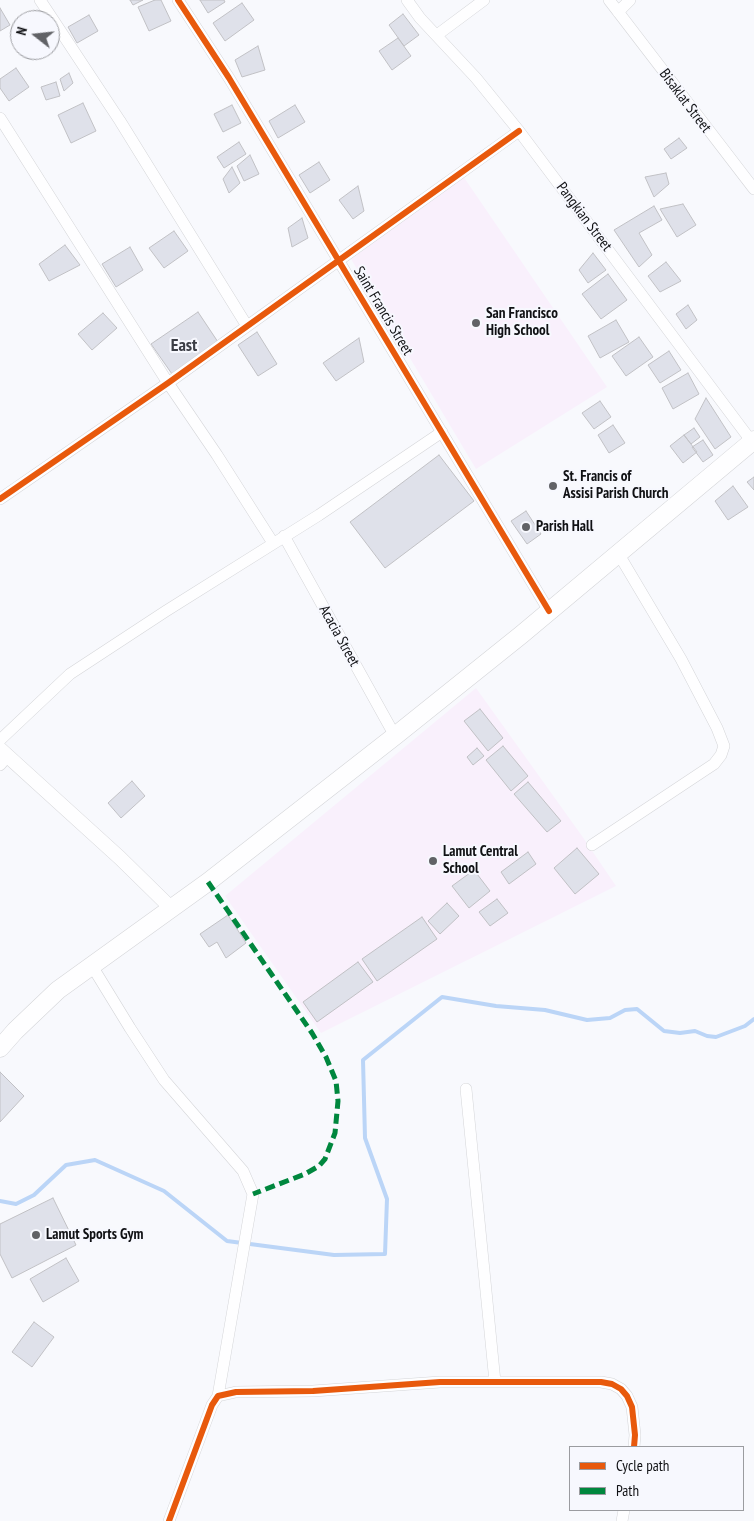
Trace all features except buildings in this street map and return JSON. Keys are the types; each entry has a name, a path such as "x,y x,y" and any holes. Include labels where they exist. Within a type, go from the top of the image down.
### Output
{"main road":[{"path":"0,1048 58,990 208,882 395,736 753,441"}],"street":[{"path":"40,0 120,122 247,326"},
{"name":"Saint Francis Street","path":"178,0 229,78 549,611"},
{"name":"Pangkian Street","path":"406,0 476,78 520,131 753,441"},
{"path":"436,35 484,0"},
{"name":"Bisaklat Street","path":"609,0 754,189"},
{"path":"618,12 630,0"},
{"path":"0,118 168,383 273,543"},
{"path":"0,499 339,262 520,131"},
{"path":"0,740 70,674 442,432"},
{"name":"Acacia Street","path":"284,536 395,736"},
{"path":"592,845 714,764 721,755 724,746 717,728 681,659 618,553"},
{"path":"2,757 91,831 171,908"},
{"path":"92,966 164,1080 243,1172 253,1194 218,1396 206,1420 168,1521"},
{"path":"466,1089 495,1382"},
{"path":"218,1396 251,1392 313,1391 440,1382 592,1382 612,1384 621,1389 632,1407 635,1435 634,1446"}],"shaded area":[{"name":"San Francisco High School","path":"463,176 607,387 476,469 351,259"},
{"name":"Lamut Central School","path":"476,688 616,886 321,1033 225,896"}],"waterway":[{"path":"0,1201 16,1204 34,1195 66,1165 95,1160 164,1191 227,1241 334,1255 385,1254 387,1199 365,1138 363,1060 442,997 496,1006 545,1010 587,1020 610,1018 625,1010 637,1009 664,1031 680,1033 695,1031 707,1036 716,1037 745,1026 754,1019"}],"marked path":[{"path":"208,882 312,1033 326,1057 336,1081 338,1101 335,1133 325,1159 319,1166 305,1174 253,1194"}],"cycle path":[{"path":"178,0 229,78 549,611"},
{"path":"0,499 168,383 519,131"},
{"path":"169,1521 212,1405 218,1396 236,1392 313,1391 440,1382 601,1382 612,1384 621,1389 627,1396 632,1407 635,1435 634,1446"}],"place":[{"name":"San Francisco High School","path":"476,323"},
{"name":"St. Francis of Assisi Parish Church","path":"553,486"},
{"name":"Parish Hall","path":"526,527"},
{"name":"Lamut Central School","path":"433,861"},
{"name":"Lamut Sports Gym","path":"36,1235"}],"district":[{"name":"East","path":"184,346"}]}
